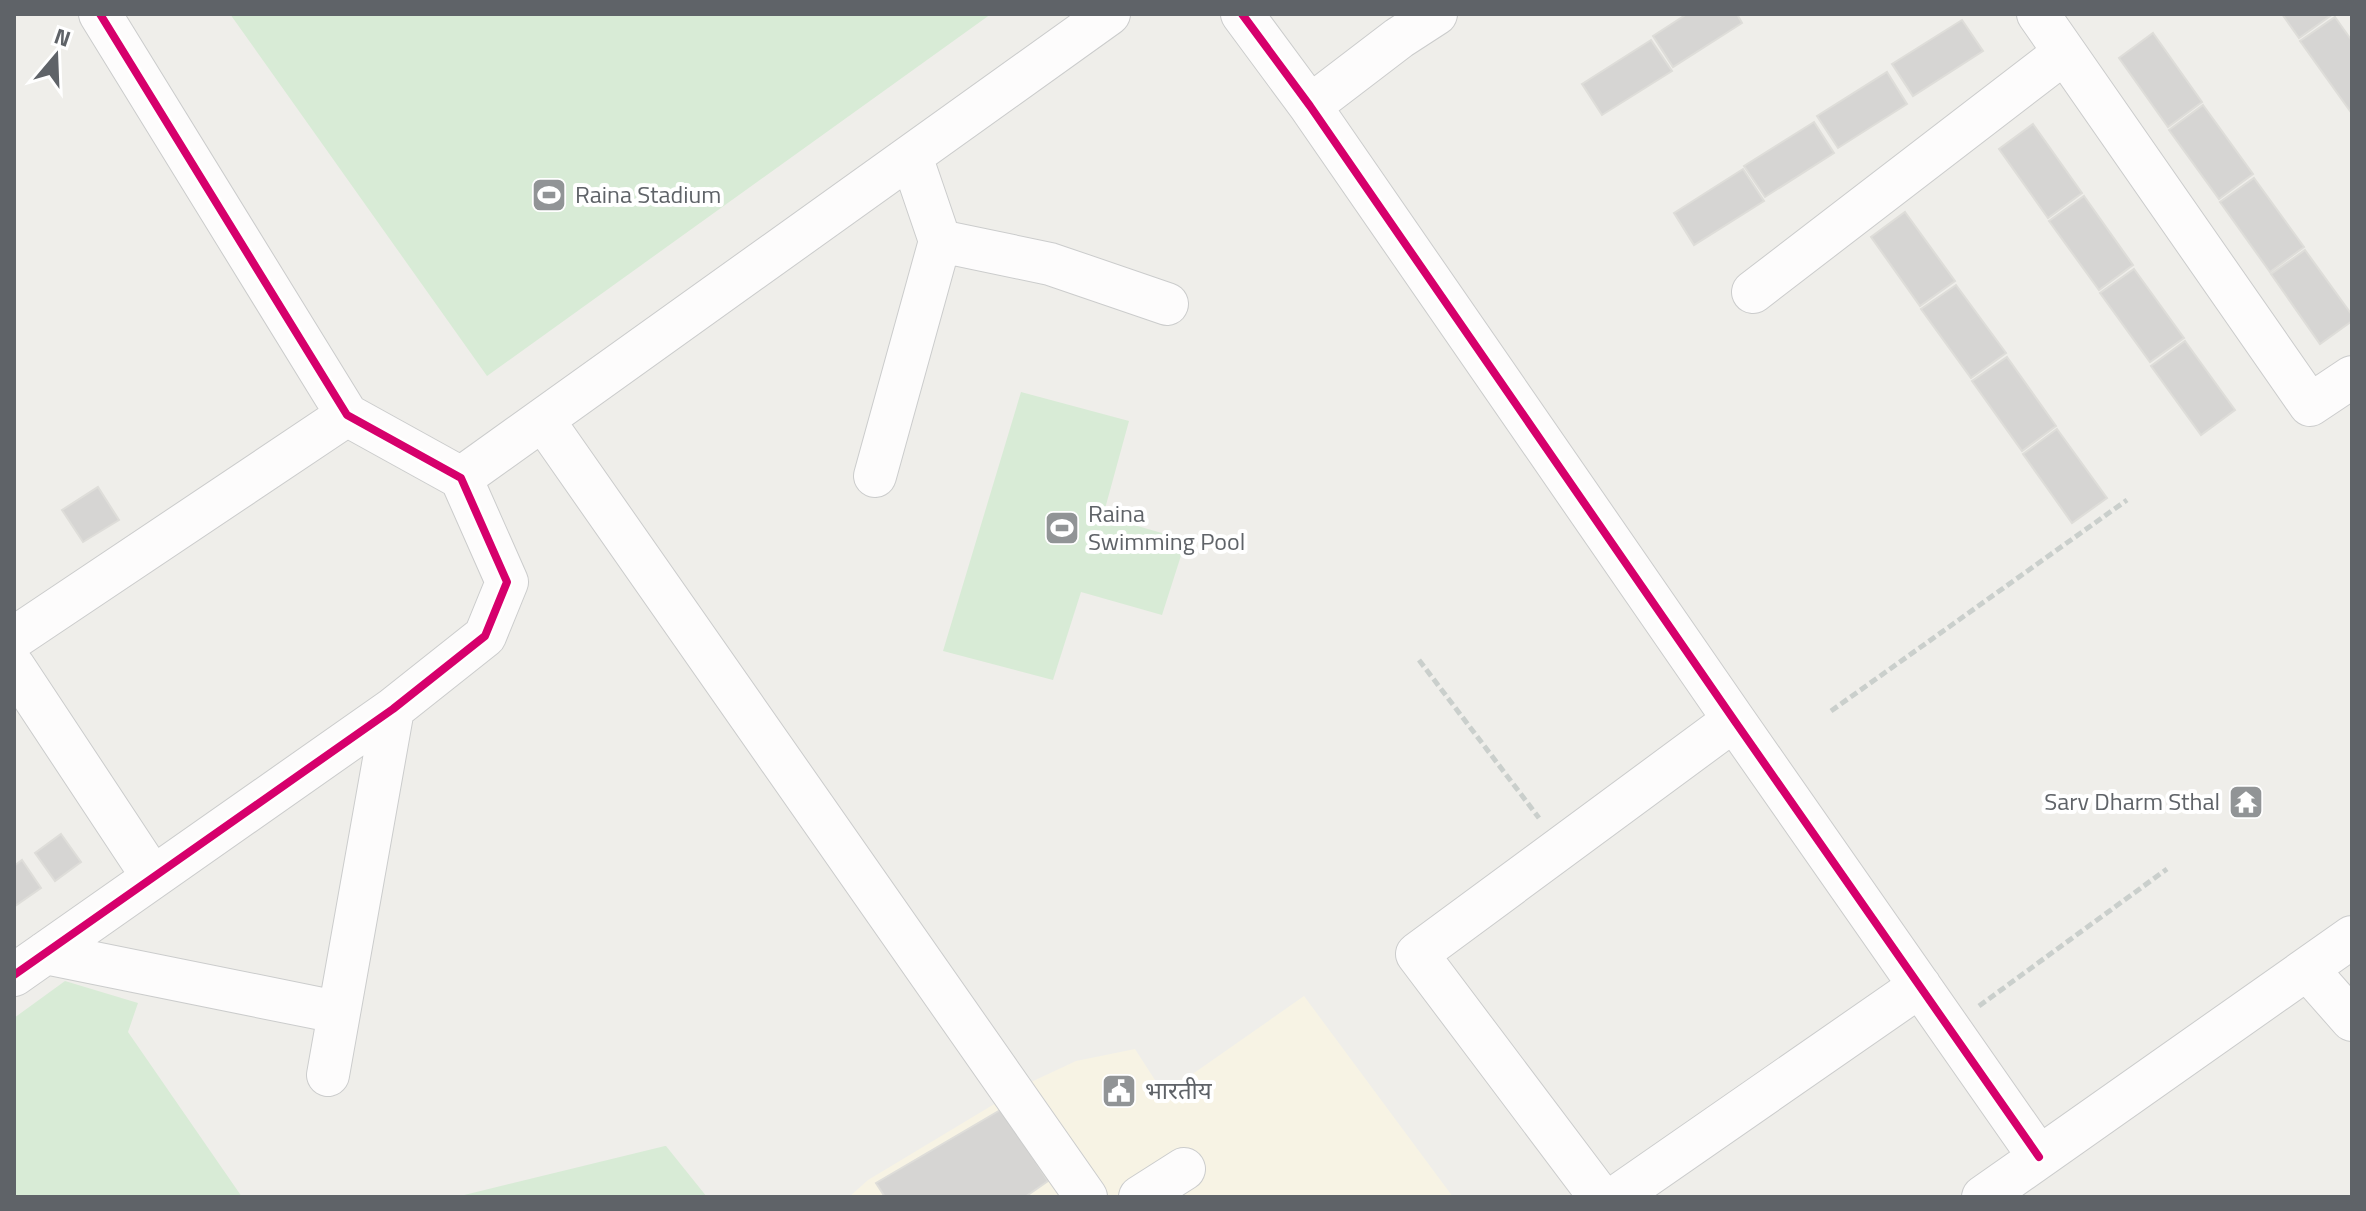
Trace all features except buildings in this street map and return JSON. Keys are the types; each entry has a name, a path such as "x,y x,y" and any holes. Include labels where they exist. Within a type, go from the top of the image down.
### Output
{"street":[{"path":"30,964 393,709 485,636 507,582 461,478 347,415 100,14"},
{"path":"461,478 1109,14"},
{"path":"1242,14 1310,106 2039,1157"},
{"path":"1310,106 1395,26 1436,14"},
{"path":"2038,14 2310,405 2352,377"},
{"path":"1753,292 2064,53"},
{"path":"875,476 940,241 911,156"},
{"path":"940,241 1050,264 1167,304"},
{"path":"14,638 347,415"},
{"path":"543,420 1086,1197"},
{"path":"14,667 152,876"},
{"path":"328,1075 393,709"},
{"path":"1600,1197 1417,954 1734,720"},
{"path":"1983,1197 2352,937"},
{"path":"30,964 337,1012"},
{"path":"2307,969 2352,1020"},
{"path":"1616,1197 1920,986"},
{"path":"1140,1197 1184,1169"}],"path":[{"path":"1831,711 2127,500"},
{"path":"1419,660 1561,848"},
{"path":"1949,1028 2167,869"}],"shaded area":[{"path":"1304,996 1453,1197 849,1197 868,1180 1031,1082 1076,1061 1135,1049 1164,1094"}],"green space":[{"name":"Raina Stadium","path":"230,14 991,14 487,376"},
{"name":"Raina Swimming Pool","path":"1021,392 1129,421 1103,516 1186,540 1162,615 1081,592 1053,680 943,651"},
{"path":"65,981 138,1003 128,1032 242,1197 14,1197 14,1018"},
{"path":"665,1146 707,1197 456,1197"}],"cycle path":[{"path":"14,975 393,709 485,636 507,582 461,478 347,415 100,14"},
{"path":"1242,14 1310,106 2039,1157"}],"place":[{"name":"Raina Stadium","path":"549,195"},
{"name":"Raina Swimming Pool","path":"1062,528"},
{"name":"Sarv Dharm Sthal","path":"2246,802"},
{"name":"भारतीय","path":"1119,1091"}]}
